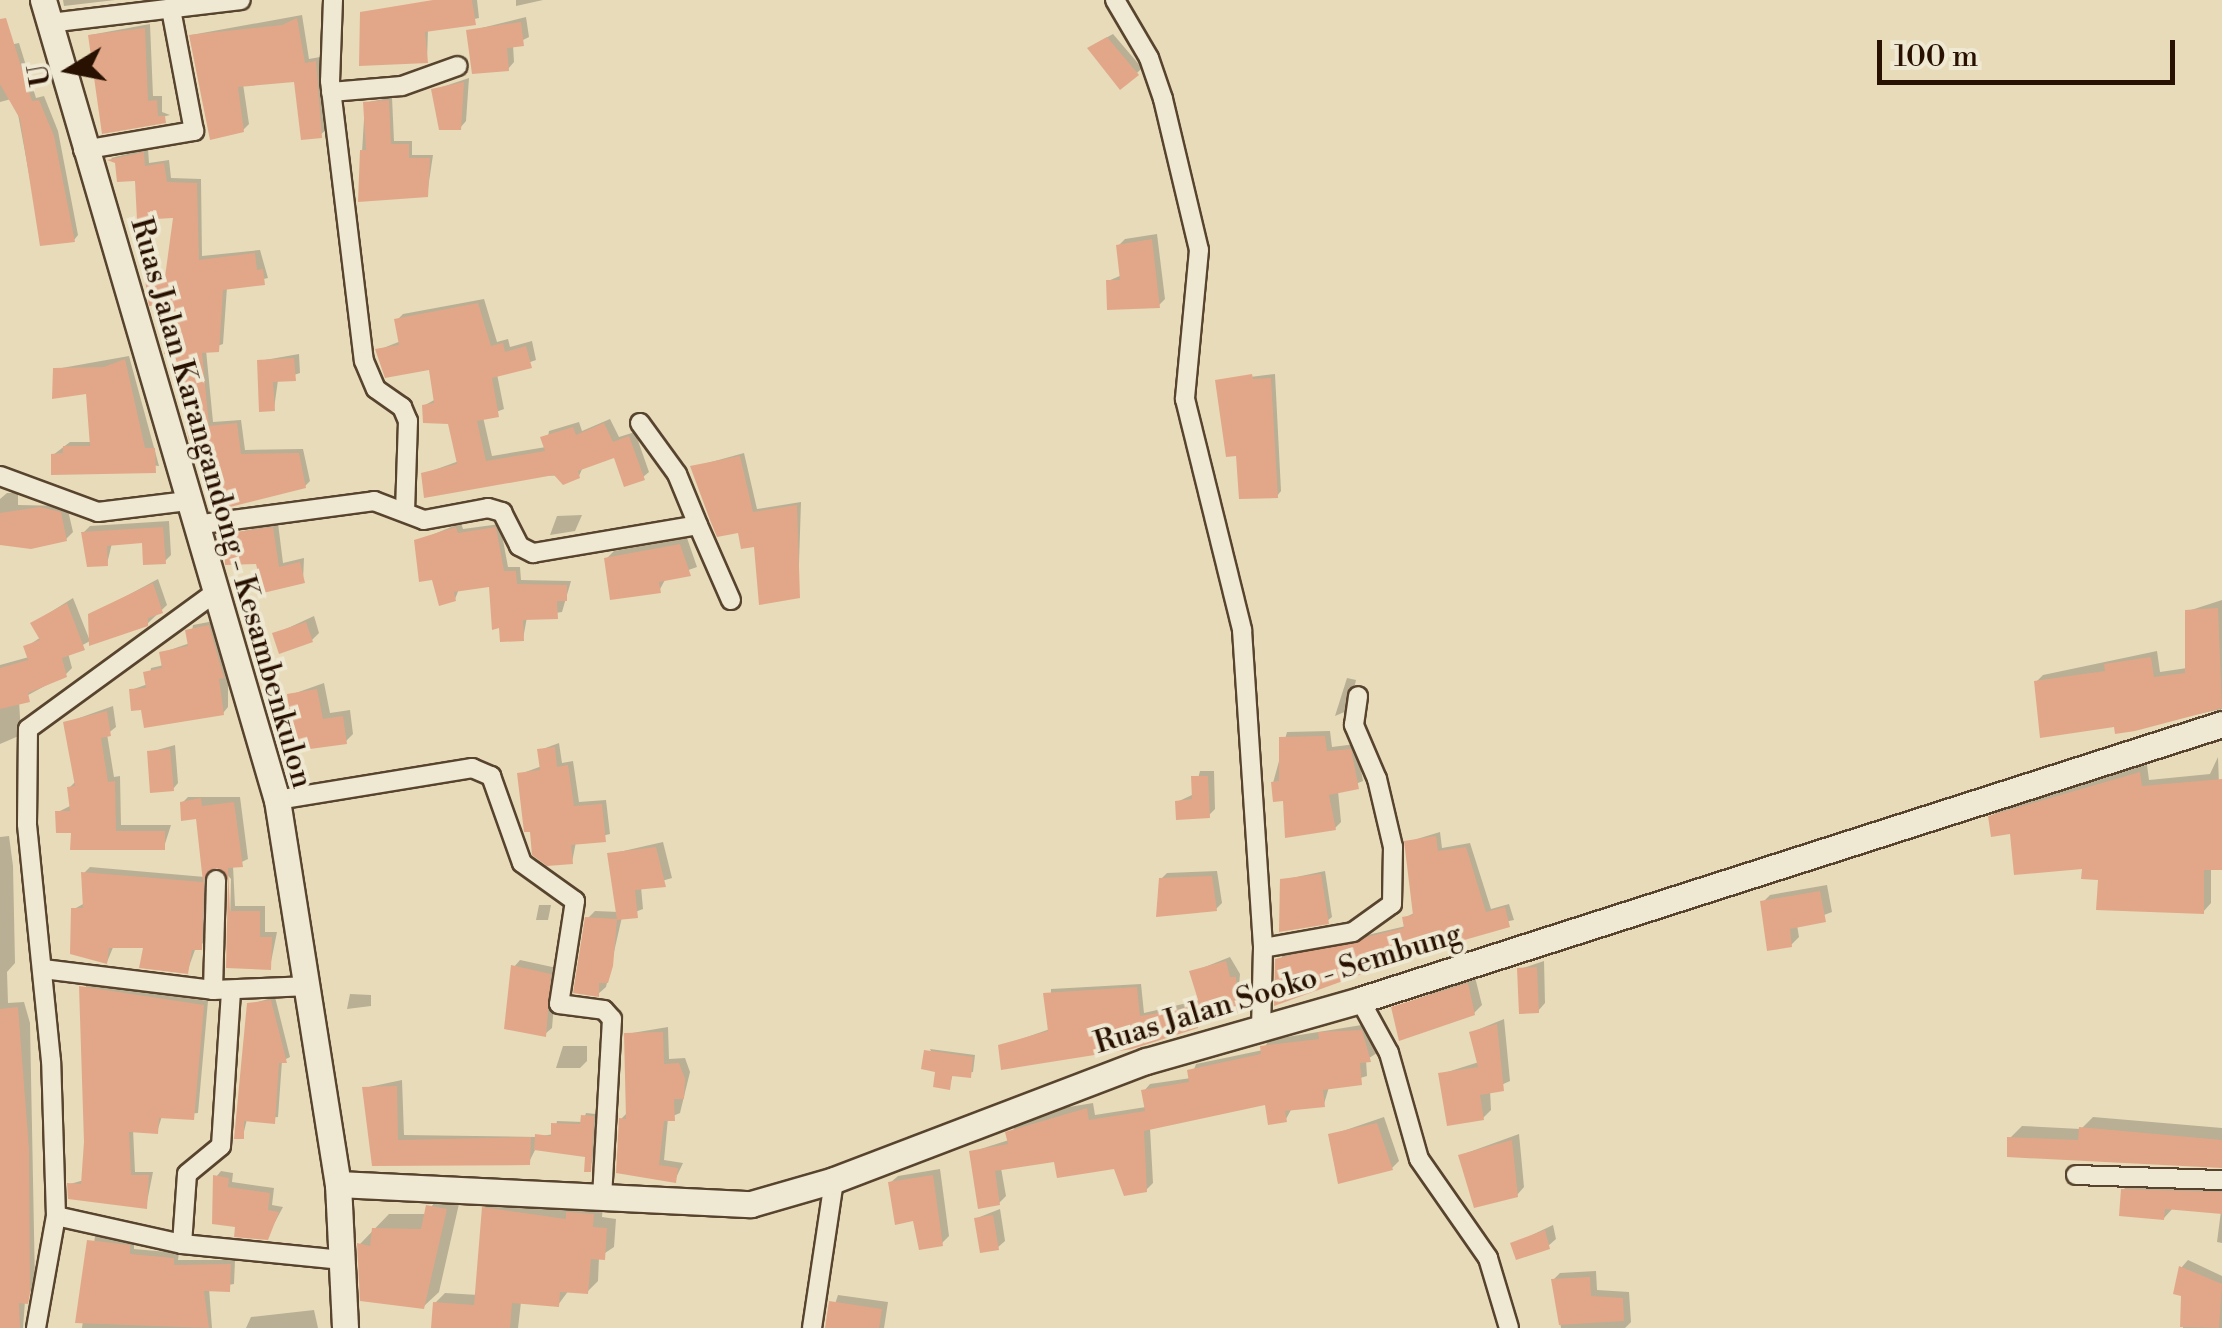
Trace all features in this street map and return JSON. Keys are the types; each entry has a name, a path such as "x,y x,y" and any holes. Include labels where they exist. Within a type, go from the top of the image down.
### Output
{"main road":[{"name":"Ruas Jalan Karangandong - Kesambenkulon","path":"46,12 83,150 276,800 310,986 338,1184 344,1328"},
{"name":"Ruas Jalan Sooko - Sembung","path":"338,1184 736,1207 834,1180 1027,1103 2222,724"}],"street":[{"path":"46,12 171,8 241,0"},
{"path":"333,0 332,92 366,373 402,407 410,430 406,511"},
{"path":"1115,0 1164,99 1199,250 1186,420 1242,630 1263,948 1261,1030"},
{"path":"83,150 194,131 171,8"},
{"path":"332,92 402,86 458,66"},
{"path":"640,423 678,474 731,600"},
{"path":"0,476 98,512 191,513 374,501 430,520 496,509 518,546 534,553 698,525"},
{"path":"36,1328 56,1216 43,968 27,824 28,728 216,591"},
{"path":"1263,948 1352,932 1392,904 1394,847 1378,779 1354,725 1358,696"},
{"path":"276,800 472,768 491,776 522,863 575,900 559,1004 612,1016 602,1197"},
{"path":"182,1244 187,1174 222,1146 222,991 216,880"},
{"path":"43,968 222,991 310,986"},
{"path":"1360,1000 1389,1054 1419,1159 1488,1258 1509,1328"},
{"path":"2076,1175 2222,1180"},
{"path":"812,1328 834,1180"},
{"path":"56,1216 182,1244 342,1260"}],"building":[{"path":"433,0 472,0 476,25 425,32 428,63 359,66 360,12"},
{"path":"6,18 32,101 39,100 54,136 75,242 40,246 20,119 0,84 0,19"},
{"path":"297,18 305,63 316,61 322,138 301,140 294,82 238,87 244,132 210,140 189,35 282,25"},
{"path":"521,22 524,46 507,48 509,71 472,74 466,30"},
{"path":"145,28 148,101 157,100 158,116 165,116 166,123 102,134 88,35"},
{"path":"1107,37 1139,75 1120,90 1087,48"},
{"path":"464,82 461,130 439,130 431,89"},
{"path":"389,100 391,144 409,144 409,158 430,158 428,197 358,202 360,150 366,150 363,102"},
{"path":"144,152 145,166 164,163 167,182 197,183 199,260 255,253 257,270 263,269 265,285 223,290 219,352 202,353 209,426 237,423 241,454 299,453 306,488 222,509 203,439 189,440 172,355 164,354 169,304 149,306 145,280 165,277 173,218 137,220 135,181 117,182 115,163 107,160"},
{"path":"1152,239 1160,308 1107,310 1106,280 1120,280 1116,245"},
{"path":"478,303 491,346 503,343 505,352 526,346 532,368 492,378 499,417 477,421 486,461 545,451 540,437 573,427 576,435 604,423 613,442 629,436 645,480 624,487 614,458 578,471 580,478 563,485 554,475 424,498 421,473 457,464 448,424 423,423 422,405 434,403 429,370 385,378 375,349 399,345 394,319"},
{"path":"294,358 296,381 273,382 275,411 259,412 257,360"},
{"path":"125,359 145,448 155,448 156,473 51,475 51,454 63,453 63,446 90,446 86,394 52,399 53,368 104,367"},
{"path":"1252,374 1253,379 1271,378 1278,498 1239,499 1236,456 1226,457 1215,380"},
{"path":"740,456 753,512 797,505 800,598 759,605 754,547 741,549 738,533 717,537 690,466"},
{"path":"40,507 61,512 67,541 31,549 0,545 0,513"},
{"path":"163,527 166,564 143,565 142,543 107,546 108,566 87,567 81,532"},
{"path":"273,527 279,567 300,562 305,583 263,593 256,564 225,565 225,550 229,533"},
{"path":"456,527 458,533 496,527 504,571 516,571 517,584 567,585 567,601 557,601 558,619 523,620 524,641 500,642 499,628 492,630 489,587 454,592 456,601 439,606 432,580 419,582 414,540"},
{"path":"680,544 691,576 659,582 661,593 610,600 604,558"},
{"path":"153,583 163,613 148,618 148,626 89,646 88,614"},
{"path":"67,603 85,650 62,658 67,677 28,693 30,702 0,709 0,668 28,660 23,646 40,640 30,623"},
{"path":"2218,608 2222,708 2135,731 2115,734 2114,727 2040,738 2034,681 2105,671 2104,664 2151,657 2154,677 2185,673 2185,610"},
{"path":"306,622 313,642 279,654 272,633"},
{"path":"209,625 224,678 219,679 224,715 144,728 141,710 131,711 129,689 146,688 143,672 162,668 159,652 188,646 185,630"},
{"path":"317,689 323,719 343,716 347,744 295,751 287,694"},
{"path":"107,711 111,736 101,738 108,782 115,781 116,831 165,831 165,850 70,850 71,833 56,833 55,811 70,811 67,787 75,786 63,722"},
{"path":"1325,736 1327,751 1351,749 1359,789 1329,795 1336,830 1285,838 1283,801 1273,802 1271,782 1279,781 1279,737"},
{"path":"555,747 557,767 568,765 574,806 602,804 606,842 571,845 573,864 547,866 532,855 530,832 524,832 517,773 540,770 537,749"},
{"path":"170,749 174,791 150,793 147,751"},
{"path":"2140,772 2142,786 2222,779 2222,870 2204,870 2204,914 2096,910 2098,880 2081,879 2082,869 2014,875 2010,834 1991,837 1988,816"},
{"path":"1191,776 1208,776 1210,818 1176,820 1175,801 1192,799"},
{"path":"201,798 202,806 234,802 243,867 228,868 230,911 260,911 260,937 272,937 271,970 226,968 228,880 217,868 204,879 202,950 192,950 188,974 139,968 143,948 109,948 107,964 70,954 71,908 83,908 81,872 203,882 196,819 181,821 180,802"},
{"path":"1436,836 1438,851 1466,847 1486,912 1505,907 1510,927 1380,964 1377,952 1363,954 1365,973 1274,1006 1275,959 1404,928 1402,917 1413,915 1404,841"},
{"path":"656,847 666,887 635,890 638,918 617,920 607,853"},
{"path":"1321,874 1329,924 1279,932 1280,879"},
{"path":"1212,876 1217,911 1156,917 1159,878"},
{"path":"1820,891 1826,922 1790,929 1792,947 1767,951 1760,901"},
{"path":"585,917 617,919 613,966 608,983 599,983 599,997 573,993"},
{"path":"1226,961 1230,977 1236,977 1238,1014 1197,1022 1198,1028 1132,1049 1001,1070 998,1045 1048,1031 1043,993 1137,987 1140,1016 1177,1010 1199,1003 1189,971"},
{"path":"511,965 551,974 546,1037 504,1029"},
{"path":"1537,967 1539,1013 1519,1014 1517,968"},
{"path":"1468,983 1475,1015 1399,1041 1391,1007"},
{"path":"79,986 204,1005 194,1120 159,1118 158,1134 129,1132 131,1175 149,1175 147,1209 68,1199 67,1183 81,1184 84,1142"},
{"path":"271,1000 287,1063 279,1063 275,1124 244,1121 244,1139 234,1139 247,1003"},
{"path":"18,1007 29,1149 30,1293 28,1304 19,1303 20,1328 0,1328 0,1009"},
{"path":"1497,1024 1504,1091 1480,1095 1484,1120 1447,1126 1438,1073 1478,1067 1469,1032"},
{"path":"1362,1030 1371,1062 1360,1063 1362,1085 1323,1090 1325,1107 1285,1111 1287,1122 1268,1125 1265,1105 1144,1131 1147,1192 1124,1196 1114,1169 1057,1178 1054,1162 995,1171 1000,1205 978,1209 969,1151 1008,1144 1005,1132 1087,1108 1089,1120 1145,1111 1141,1090 1189,1082 1187,1070 1261,1054 1260,1046 1319,1039 1318,1032"},
{"path":"663,1032 664,1064 679,1063 685,1079 684,1099 674,1099 675,1121 664,1121 659,1165 678,1168 676,1183 616,1173 619,1118 626,1119 624,1033"},
{"path":"924,1050 973,1057 971,1078 952,1076 950,1090 933,1087 935,1072 921,1069"},
{"path":"397,1086 398,1140 531,1137 530,1165 372,1166 362,1087"},
{"path":"581,1115 594,1116 591,1172 584,1172 585,1157 534,1150 535,1134 551,1136 551,1123 580,1124"},
{"path":"1377,1123 1393,1170 1338,1184 1328,1134"},
{"path":"2079,1127 2222,1140 2222,1168 2007,1157 2007,1137 2078,1140"},
{"path":"1512,1140 1518,1197 1474,1208 1458,1155"},
{"path":"213,1175 229,1178 228,1187 270,1193 268,1210 279,1212 268,1240 234,1237 235,1227 212,1224"},
{"path":"933,1175 943,1246 919,1250 913,1221 895,1225 888,1182"},
{"path":"2121,1189 2222,1192 2222,1214 2165,1209 2164,1220 2119,1216"},
{"path":"426,1205 447,1209 424,1309 360,1301 357,1243 370,1246 372,1228 421,1229"},
{"path":"482,1207 566,1219 566,1212 594,1214 593,1227 607,1228 605,1260 591,1259 588,1294 560,1292 559,1307 512,1303 510,1328 431,1328 433,1302 474,1305"},
{"path":"993,1215 999,1250 980,1253 974,1218"},
{"path":"1545,1230 1550,1249 1516,1260 1510,1243"},
{"path":"87,1240 130,1245 130,1254 174,1258 174,1265 231,1264 230,1292 204,1291 209,1328 75,1323"},
{"path":"2179,1266 2222,1284 2219,1328 2180,1327 2181,1296 2173,1294"},
{"path":"1590,1277 1591,1296 1623,1298 1624,1321 1559,1325 1551,1279"},
{"path":"829,1301 882,1309 879,1328 825,1328"}]}
